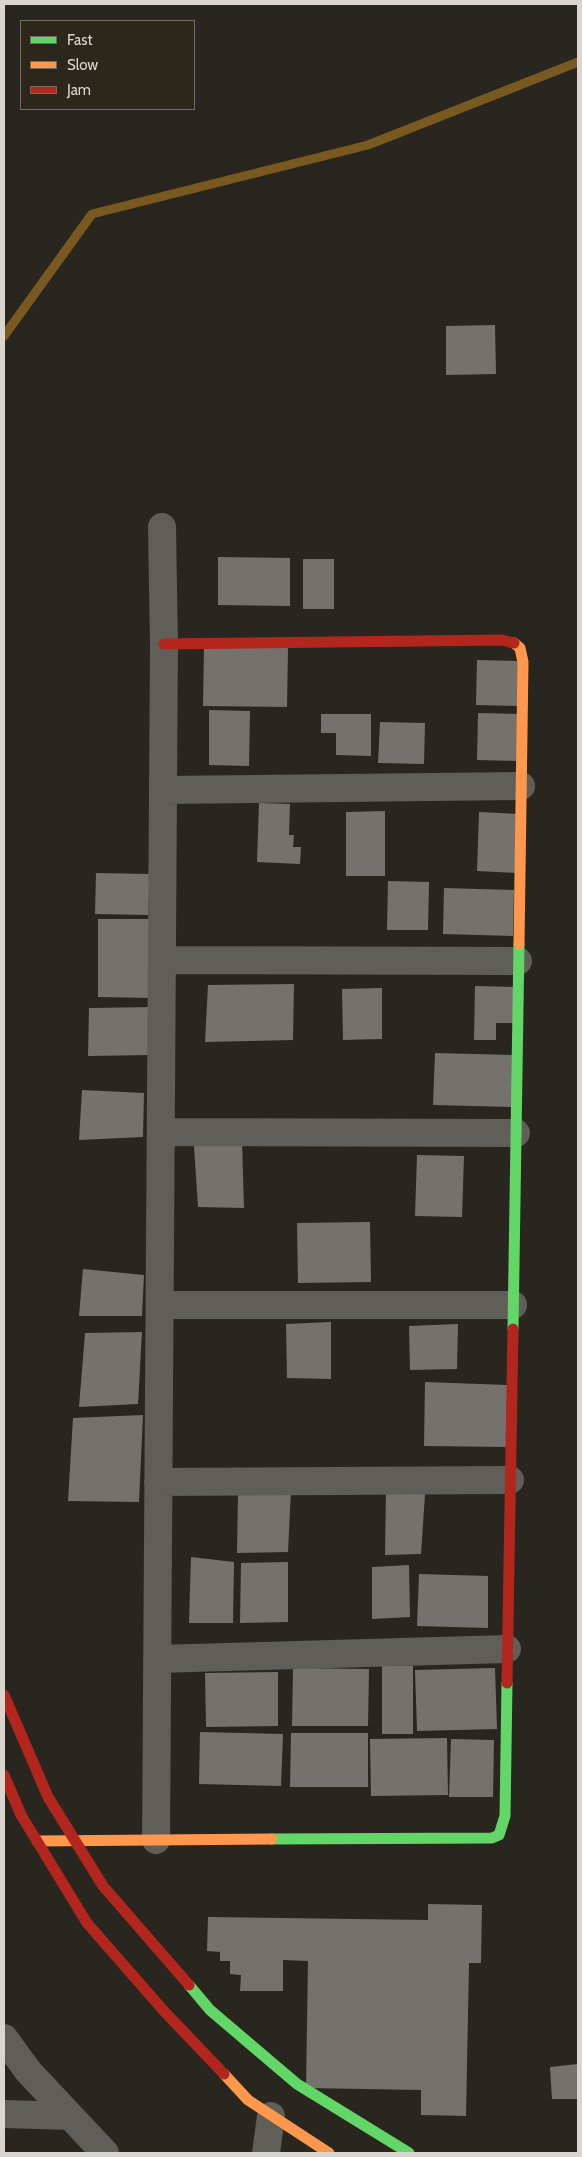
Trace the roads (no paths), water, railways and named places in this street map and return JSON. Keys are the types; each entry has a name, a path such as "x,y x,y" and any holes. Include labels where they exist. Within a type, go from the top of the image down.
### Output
{"street":[{"path":"156,1840 164,644 162,527"},
{"path":"38,1842 75,1840 492,1838 499,1835 505,1816 523,662 520,648 513,642 502,640 164,644"},
{"path":"163,790 521,786"},
{"path":"162,960 518,961"},
{"path":"161,1132 516,1133"},
{"path":"160,1305 513,1305"},
{"path":"158,1482 510,1480"},
{"path":"157,1659 507,1649"},
{"path":"4,1695 48,1797 103,1886 210,2010 297,2084 409,2153"},
{"path":"4,1775 12,1814 38,1842 88,1923 163,2010 248,2100 328,2153"},
{"path":"4,2038 16,2071 70,2116 105,2153"},
{"path":"4,2114 70,2116"},
{"path":"266,2153 271,2116"}],"waterway":[{"path":"4,336 92,214 368,145 578,62"}]}
